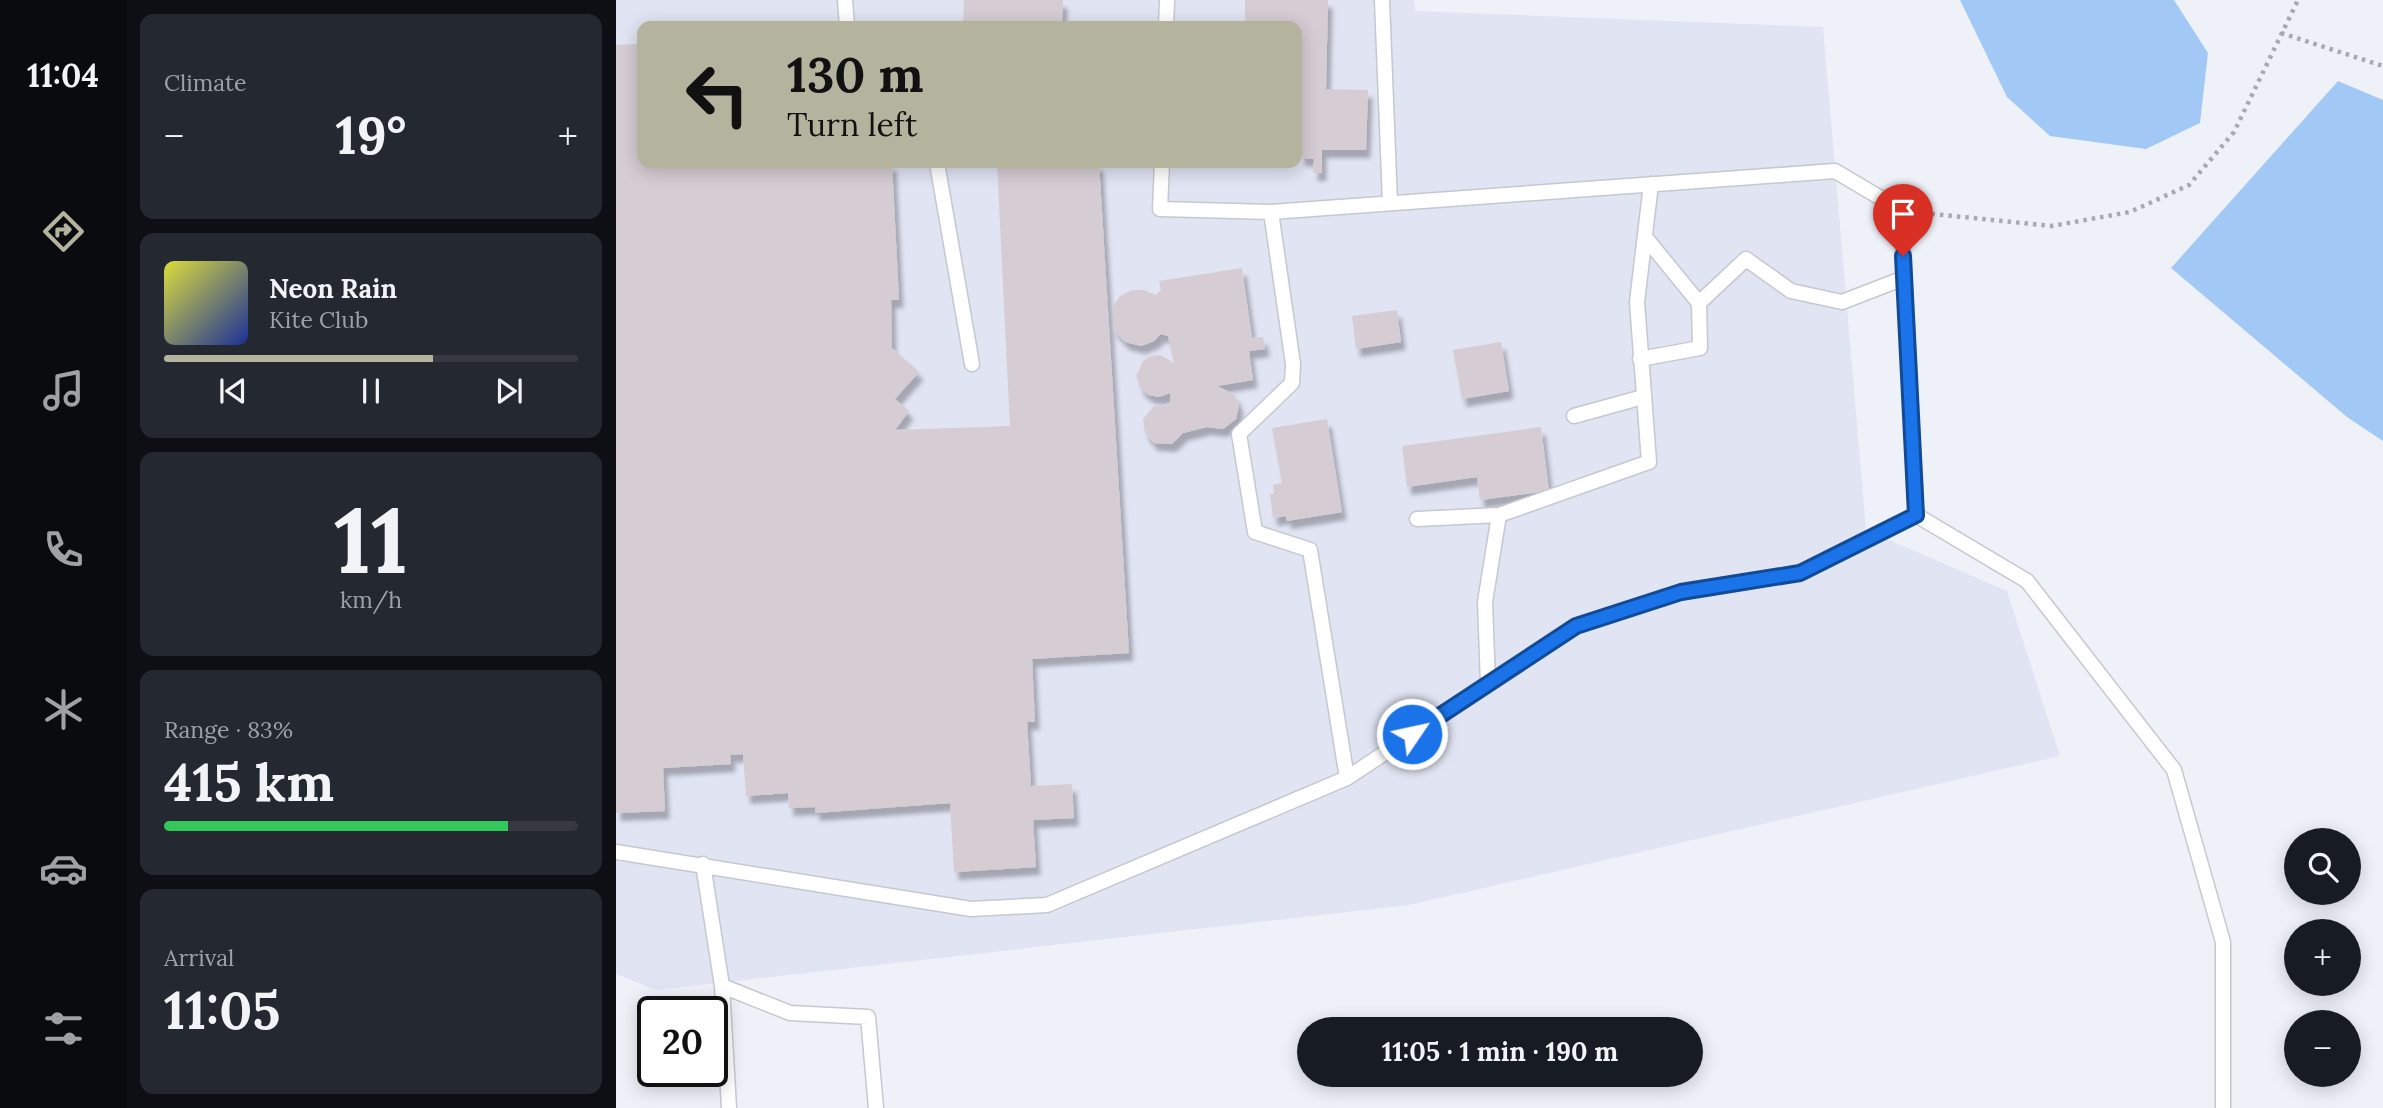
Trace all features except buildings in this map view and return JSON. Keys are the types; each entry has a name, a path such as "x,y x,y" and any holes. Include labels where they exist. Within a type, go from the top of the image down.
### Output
{"lane":[{"path":"845,0 847,21"},
{"path":"1166,21 1167,0"},
{"path":"1382,0 1390,204"},
{"path":"938,168 972,364"},
{"path":"1162,168 1160,209 1271,212 1835,171 1901,210 1916,515"},
{"path":"1417,519 1499,515 1650,462 1637,302 1651,184"},
{"path":"1271,212 1293,365 1292,383 1239,434 1255,532 1310,550 1347,778"},
{"path":"1640,359 1700,348 1699,303 1645,237"},
{"path":"1699,303 1746,259 1791,291 1842,302 1904,278"},
{"path":"1574,416 1643,397"},
{"path":"1488,684 1485,602 1499,515"},
{"path":"616,852 971,909 1047,905 1347,778 1576,626 1681,592 1800,573 1916,515"},
{"path":"1916,515 2027,581 2174,770 2223,942 2223,1108"},
{"path":"703,864 722,986 730,1108"},
{"path":"722,986 790,1013 868,1017 876,1108"}],"path":[{"path":"1901,210 2052,226 2130,212 2189,185 2234,132 2298,0"},
{"path":"2281,33 2383,66"}],"shaded area":[{"path":"616,0 1414,0 1415,11 1823,27 1866,530 2007,591 2060,756 1409,905 656,990 616,974"}],"water":[{"path":"1960,0 2174,0 2208,53 2200,123 2146,149 2050,136 2007,97"},
{"path":"2338,81 2383,100 2383,441 2347,417 2171,268"}],"route":[{"path":"1412,734 1576,626 1681,592 1800,573 1916,515 1903,256"}]}
